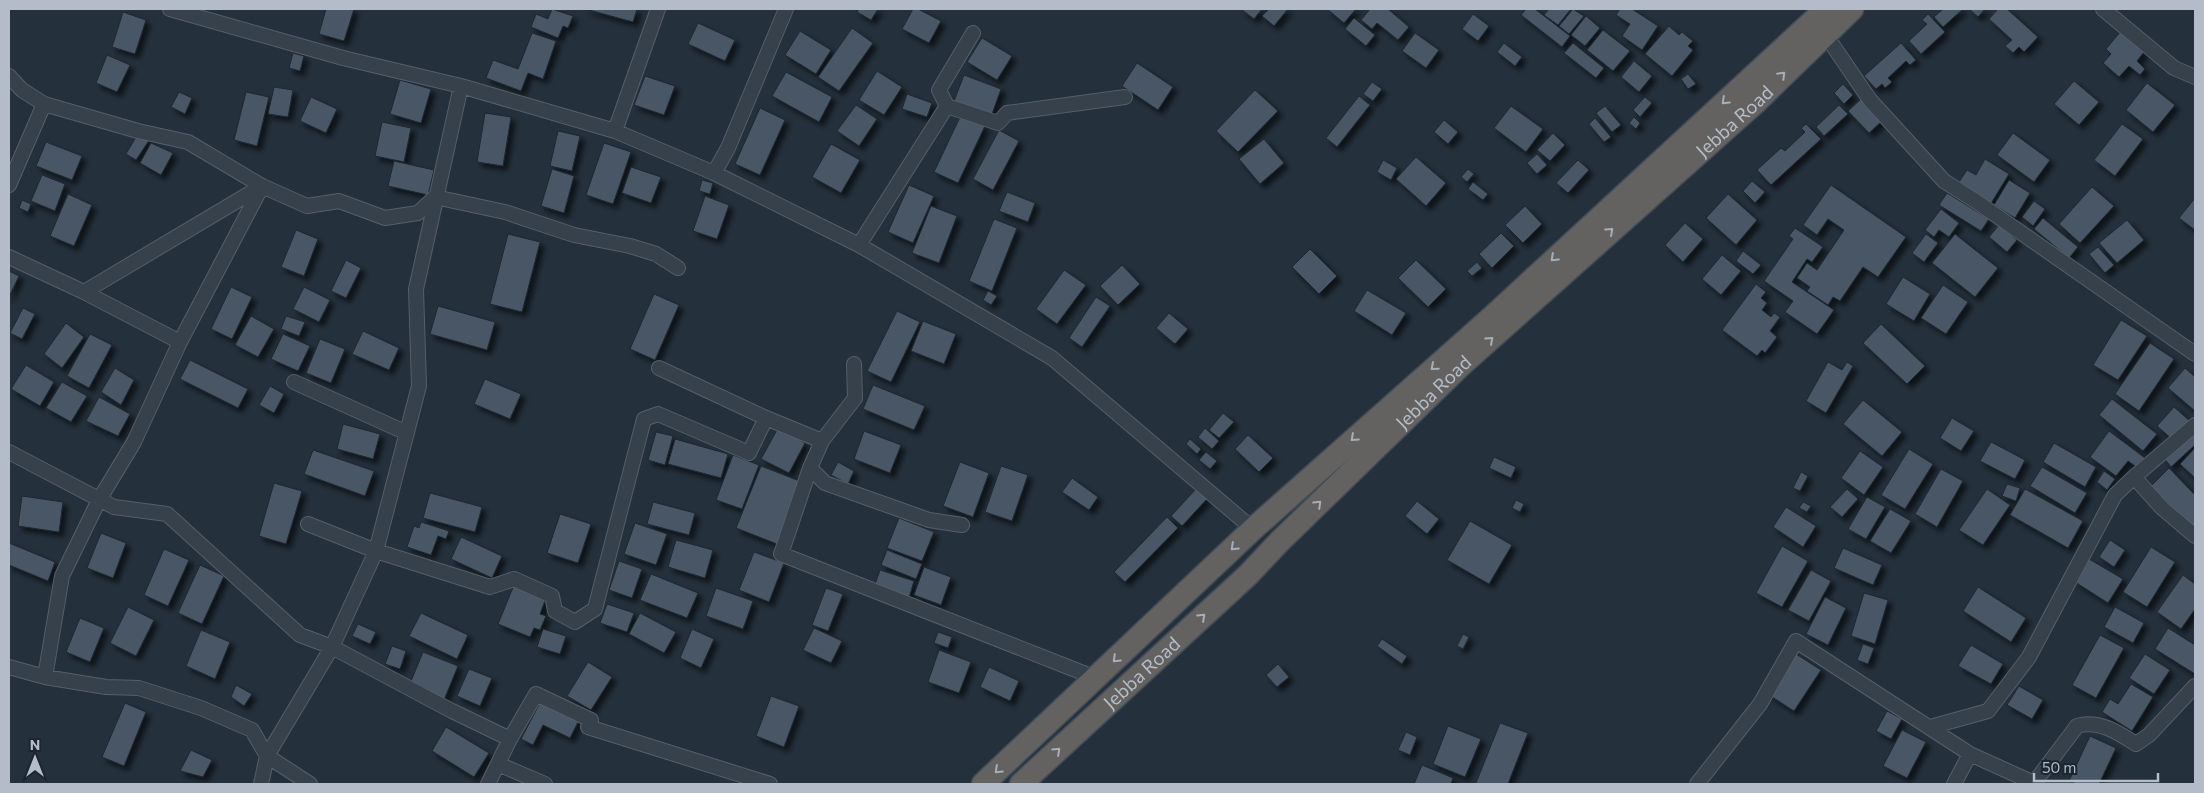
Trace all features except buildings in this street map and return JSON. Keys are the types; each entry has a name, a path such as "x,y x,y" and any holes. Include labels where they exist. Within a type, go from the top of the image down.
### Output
{"highway":[{"name":"Jebba Road","path":"983,784 1253,529 1390,405 1491,318 1826,9"},
{"name":"Jebba Road","path":"1021,784 1248,575 1279,542 1459,367 1755,102 1852,9"}],"street":[{"path":"170,9 343,58 462,86 615,131 714,173 859,245 1052,358 1253,529"},
{"path":"615,131 658,9"},
{"path":"714,173 728,148 786,9"},
{"path":"2103,9 2174,68 2195,77"},
{"path":"973,34 939,90 947,106 998,123 1007,113 1125,97"},
{"path":"1825,34 1870,100 1944,182 1977,202 2195,354"},
{"path":"9,76 22,90 44,104 138,131 188,142 262,186 307,206 339,201 384,218 418,213 435,197"},
{"path":"261,784 267,756 332,647 376,551 420,386 416,290 435,197 462,86"},
{"path":"9,185 44,104"},
{"path":"859,245 947,106"},
{"path":"84,292 262,186"},
{"path":"45,676 62,576 99,500 134,442 180,342 262,186"},
{"path":"435,197 505,212 574,235 630,246 656,254 678,268"},
{"path":"9,257 84,292 180,342"},
{"path":"854,364 855,398 822,441 810,468 781,554 908,606 986,633 1096,678"},
{"path":"659,368 766,418 822,441"},
{"path":"294,382 407,432"},
{"path":"308,524 376,551 490,587 514,579 552,596 554,611 575,622 595,608 644,419 658,414 749,453 766,418"},
{"path":"1930,728 1988,711 2029,657 2115,494 2195,425"},
{"path":"9,452 114,507 166,514 300,635 332,647 452,711 510,739"},
{"path":"810,468 825,483 929,520 962,525"},
{"path":"2134,477 2162,508 2195,536"},
{"path":"1697,784 1760,704 1796,641 1970,754 2035,784 2077,726 2087,722 2116,730 2136,744 2149,735 2195,686"},
{"path":"9,667 45,676 106,687 139,688 201,708 252,730 267,756 310,784"},
{"path":"488,784 510,739 536,694 590,720 588,727 770,784"},
{"path":"1954,784 1970,754"},
{"path":"498,764 545,784"}]}
